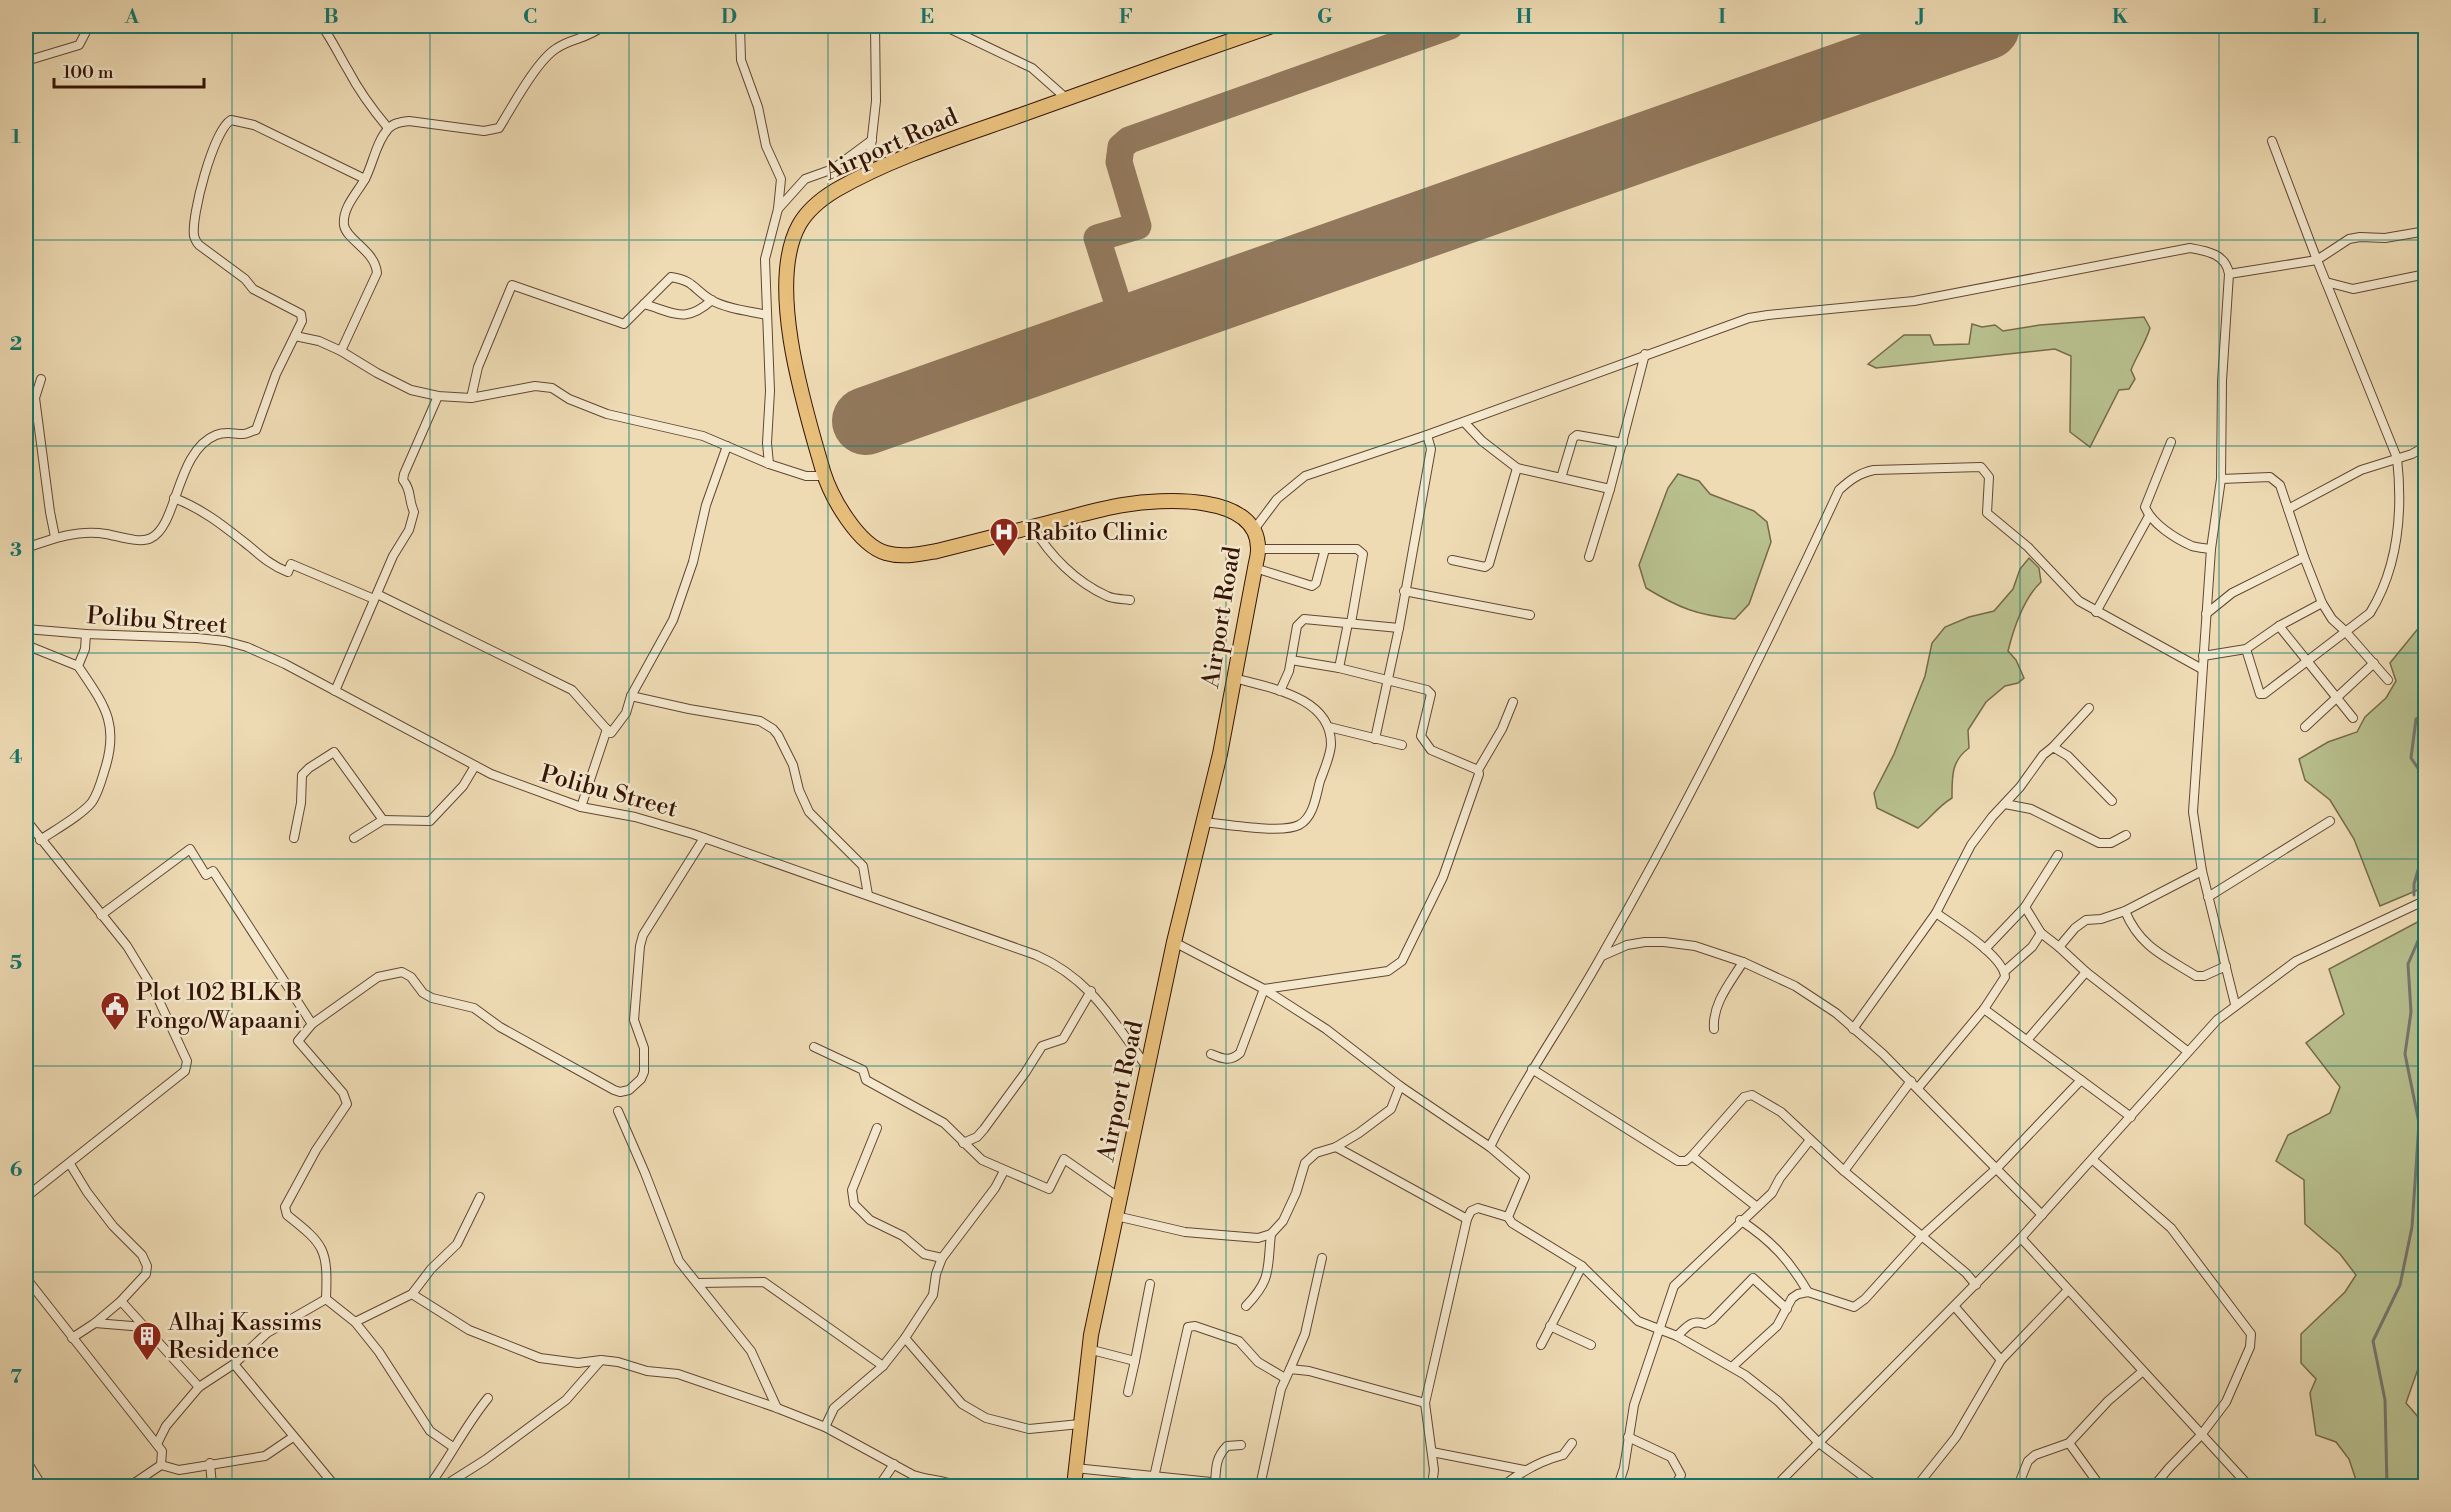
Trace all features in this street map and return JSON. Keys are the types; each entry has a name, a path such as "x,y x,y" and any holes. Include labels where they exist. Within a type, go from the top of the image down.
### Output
{"highway":[{"name":"Airport Road","path":"1074,1486 1088,1350 1174,942 1234,678 1259,549 1253,531 1240,515 1223,507 1203,503 1163,502 1120,506 909,556 885,553 866,542 850,523 824,476 804,407 791,346 787,291 790,251 799,225 814,205 868,173 963,136 1272,26"}],"street":[{"path":"26,62 60,50 75,48 84,39 89,26"},
{"path":"322,26 332,39 354,80 388,128"},
{"path":"341,351 377,273 376,266 364,247 345,230 343,223 347,208 365,179 388,128 398,122 409,121 484,131 499,128 554,49 583,39 603,26"},
{"path":"740,26 741,60 758,107 766,146 781,178 778,208 765,259 770,391 767,443 769,464"},
{"path":"868,173 876,101 875,26"},
{"path":"944,26 1032,68 1067,99"},
{"path":"26,548 55,537 94,532 140,540 152,538 160,529 190,459 205,441 231,431 243,434 256,430 276,374 302,321 302,314 253,289 245,279 199,245 195,238 198,203 212,150 222,127 231,120 254,125 365,179"},
{"path":"778,208 805,179 833,169 872,140"},
{"path":"2246,649 2260,694 2268,693 2370,613 2379,599 2394,554 2400,522 2401,493 2397,458 2272,141"},
{"path":"2229,274 2317,260 2349,239 2385,238 2426,231"},
{"path":"1253,531 1276,499 1305,476 1464,422 1645,354 1758,316 1914,301 2190,248 2209,251 2220,257 2228,266 2229,274 2222,381 2221,479 2211,549 2193,812 2202,871 2235,1004"},
{"path":"2326,282 2353,289 2426,274"},
{"path":"471,398 478,367 512,285 624,324 671,277 687,280 712,300 767,315"},
{"path":"644,304 679,315 698,313 712,300"},
{"path":"295,336 319,341 341,351 377,374 411,390 438,396 471,398 535,386 552,388 568,399 607,414 703,436 769,464 806,476 824,476"},
{"path":"1590,557 1623,443 1645,354"},
{"path":"41,379 35,398 55,537"},
{"path":"335,691 393,556 409,530 414,512 410,504 409,488 403,480 404,474 438,396"},
{"path":"1464,422 1482,441 1518,468 1610,489"},
{"path":"1376,739 1399,628 1431,449 1427,435"},
{"path":"1562,478 1573,438 1577,435 1623,443"},
{"path":"2171,442 2145,507 2149,516 2194,547 2211,549"},
{"path":"610,733 626,713 632,696 674,620 693,562 706,505 727,446"},
{"path":"2288,509 2361,470 2412,454 2426,446"},
{"path":"1490,1147 1506,1113 1602,956 1692,791 1787,602 1839,490 1849,480 1861,473 1874,470 1981,467 1989,477 1987,513 2028,547 2079,601 2202,669"},
{"path":"1452,560 1485,567 1489,564 1518,468"},
{"path":"2221,479 2270,477 2280,485 2322,603 2332,619 2388,680"},
{"path":"174,498 193,505 212,517 274,567 288,572 291,564 376,596 572,690 610,733"},
{"path":"2096,612 2149,516"},
{"path":"1033,527 1046,549 1082,582 1109,597 1130,600"},
{"path":"1259,549 1358,549 1363,554 1339,668"},
{"path":"1255,568 1312,586 1316,583 1325,549"},
{"path":"2206,614 2232,593 2304,557"},
{"path":"1404,591 1530,615"},
{"path":"2203,656 2246,649 2278,626 2322,603"},
{"path":"1280,691 1292,660 1297,626 1304,619 1399,628"},
{"path":"2278,626 2354,718"},
{"name":"Polibu Street","path":"26,629 86,634 197,638 225,641 247,647 285,664 475,766 518,786 581,807 635,817 704,838 1051,961 1091,991 1148,1067"},
{"path":"78,666 85,649 86,634"},
{"path":"26,645 78,666 96,693 112,728 111,750 99,789 91,803 40,840"},
{"path":"1292,660 1339,668 1421,689 1431,694 1421,736 1431,750 1478,770"},
{"path":"2305,727 2374,663"},
{"path":"1203,822 1283,829 1299,825 1308,818 1331,747 1329,727 1316,708 1280,691 1234,678"},
{"path":"632,696 689,709 760,721 773,729 793,765 799,790 809,812 863,866 868,895"},
{"path":"1264,989 1388,971 1402,961 1443,877 1479,774 1478,770 1502,729 1513,702"},
{"path":"1853,1029 1936,913 1971,845 2043,755 2089,708"},
{"path":"1329,727 1402,745"},
{"path":"581,807 607,729 610,733"},
{"path":"2053,747 2068,756 2112,801"},
{"path":"294,838 301,803 302,775 334,752 383,820"},
{"path":"354,838 383,820 430,821 463,786 475,766"},
{"path":"2005,804 2031,809 2099,843 2110,843 2126,835"},
{"path":"26,820 127,946 141,967 170,1023 186,1061 184,1071 26,1197"},
{"path":"2208,897 2330,821"},
{"path":"326,1299 327,1271 322,1246 285,1211 316,1150 347,1104 343,1093 298,1041 312,1024 378,976 402,972 411,977 423,993 432,998 474,1008 500,1027 614,1090 620,1092 629,1090 641,1079 644,1072 644,1048 634,1020 640,946 649,925 704,838"},
{"path":"100,915 190,849 206,875 213,871 312,1024"},
{"path":"1985,949 2025,907 2058,855"},
{"path":"2059,947 2075,928 2086,920 2101,919 2125,911 2202,871"},
{"path":"1776,1486 2021,1238 2131,1118 2187,1051 2235,1004 2296,961 2426,900"},
{"path":"2025,907 2041,933 2086,972 2187,1051"},
{"path":"2125,911 2130,924 2142,942 2196,976 2204,976 2226,966"},
{"path":"1936,913 1985,949 2005,970"},
{"path":"1918,1088 1984,1009 2003,981 2005,970 2032,947 2041,933"},
{"path":"1174,942 1264,989 1326,1029 1400,1086 1490,1147 1525,1177 1508,1217"},
{"path":"1602,956 1627,945 1664,942 1695,946 1743,962 1809,994 1853,1029 1911,1081 2042,1215"},
{"path":"1714,1029 1713,1018 1718,1002 1743,962"},
{"path":"2028,1039 2086,972"},
{"path":"1211,1054 1224,1059 1234,1058 1240,1053 1264,989"},
{"path":"963,1143 977,1137 984,1129 1042,1046 1063,1039 1091,991"},
{"path":"1984,1009 2028,1039 2131,1118"},
{"path":"814,1047 863,1070 866,1080 944,1123 982,1160 1004,1171 1049,1189 1064,1159 1120,1198"},
{"path":"1532,1069 1678,1161 1686,1161 1692,1156 1744,1097 1752,1095 1781,1112 1844,1171 1965,1273 1976,1285"},
{"path":"1732,1367 1777,1326 1792,1298 1798,1294 1808,1292 1854,1307 1865,1299 1922,1236 1997,1168 2081,1080"},
{"path":"1844,1171 1911,1081"},
{"path":"1116,1216 1185,1232 1258,1238 1271,1234 1283,1221 1296,1193 1305,1163 1316,1153 1336,1147 1359,1133 1391,1109 1400,1086"},
{"path":"618,1111 679,1261 751,1351 777,1408"},
{"path":"877,1128 852,1190 854,1204 870,1220 903,1236 924,1254 942,1258"},
{"path":"1618,1486 1624,1468 1634,1405 1669,1299 1679,1279 1772,1193 1810,1140"},
{"path":"1336,1147 1467,1219"},
{"path":"1692,1156 1757,1208"},
{"path":"2093,1160 2171,1228 2251,1334 2250,1347 2226,1402 2201,1435 2154,1486"},
{"path":"70,1164 87,1192 113,1226 142,1255 147,1266 146,1274 121,1301 95,1323 72,1338"},
{"path":"825,1427 834,1408 883,1366 905,1338 933,1295 936,1274 942,1258 995,1188 1004,1171"},
{"path":"355,1322 412,1294 431,1269 458,1244 480,1197"},
{"path":"1432,1486 1434,1470 1425,1403 1467,1219 1471,1211 1478,1208 1508,1217 1521,1230 1582,1266 1638,1321 1677,1336 1732,1367 1778,1401 1819,1443 1876,1486"},
{"path":"1740,1221 1766,1237 1796,1271 1808,1292"},
{"path":"1246,1306 1262,1290 1266,1282 1271,1234"},
{"path":"2021,1238 2249,1486"},
{"path":"1260,1486 1281,1389 1305,1334 1322,1258"},
{"path":"1541,1346 1582,1266"},
{"path":"26,1278 157,1444 162,1451 161,1465"},
{"path":"1677,1336 1691,1323 1696,1321 1705,1324 1712,1320 1753,1278 1786,1309"},
{"path":"697,1283 764,1281 883,1366"},
{"path":"1128,1392 1150,1284"},
{"path":"1917,1486 1956,1437 2001,1360 2068,1290"},
{"path":"412,1294 469,1330 540,1358 578,1363 601,1360 618,1362 647,1371 678,1374 825,1427 913,1475 934,1478 958,1486"},
{"path":"326,1299 355,1322 379,1352 430,1431 453,1447"},
{"path":"157,1444 166,1426 200,1387 234,1364 267,1333 326,1299"},
{"path":"121,1301 200,1387"},
{"path":"1955,1307 2001,1360"},
{"path":"95,1323 144,1327"},
{"path":"1154,1477 1188,1327 1195,1326 1239,1341 1258,1362 1286,1378"},
{"path":"1550,1326 1591,1345"},
{"path":"905,1338 962,1404 986,1418 1029,1429 1080,1424"},
{"path":"1088,1350 1135,1361"},
{"path":"444,1486 485,1460 566,1400 601,1360"},
{"path":"234,1364 335,1486"},
{"path":"1290,1369 1309,1371 1425,1403"},
{"path":"2018,1486 2028,1461 2035,1455 2069,1443 2108,1401 2143,1371"},
{"path":"429,1486 445,1464 468,1424 488,1398"},
{"path":"161,1465 178,1470 265,1455 293,1437"},
{"path":"1628,1437 1671,1457 1681,1474 1675,1486"},
{"path":"1503,1486 1524,1470 1563,1455 1572,1443"},
{"path":"2069,1443 2100,1486"},
{"path":"1215,1485 1215,1463 1221,1452 1227,1446 1241,1445"},
{"path":"1432,1452 1524,1470"},
{"path":"26,1460 42,1486"},
{"path":"210,1463 212,1486"},
{"path":"879,1486 894,1464"},
{"path":"130,1486 161,1465"},
{"path":"1075,1468 1215,1485 1251,1486"}],"green space":[{"path":"2144,317 2150,328 2131,370 2135,379 2129,389 2119,390 2090,447 2070,432 2071,356 2055,349 1876,368 1868,364 1904,335 1930,335 1934,345 1969,344 1972,324 1982,327 1995,325 2003,331 2040,325"},
{"path":"1678,474 1699,481 1710,494 1754,511 1767,522 1771,542 1749,604 1735,619 1689,610 1646,588 1639,565 1668,488"},
{"path":"2029,558 2039,568 2041,582 2024,605 2008,651 2016,660 2024,678 2018,683 2005,686 1986,702 1968,730 1969,748 1956,764 1952,798 1918,828 1877,808 1874,793 1894,754 1925,676 1932,643 1945,627 1969,617 1994,611 2013,589 2020,569"},
{"path":"2425,620 2425,887 2380,906 2354,839 2330,800 2305,780 2299,759 2328,742 2357,732 2365,717 2386,698 2396,681 2390,663"},
{"path":"2425,918 2426,1361 2420,1363 2406,1403 2425,1427 2427,1436 2415,1486 2358,1486 2349,1459 2336,1442 2316,1435 2310,1393 2316,1379 2301,1363 2301,1334 2345,1292 2356,1275 2340,1254 2305,1224 2304,1180 2276,1161 2288,1135 2330,1113 2340,1087 2306,1043 2344,1014 2329,969"}],"waterway":[{"path":"2426,715 2416,719 2411,758 2426,780"},
{"path":"2414,895 2414,884 2426,843"},
{"path":"2387,1486 2385,1400 2373,1341 2400,1285 2412,1227 2419,1123 2405,1054 2411,1012 2408,964 2424,927 2424,913"}],"taxiway":[{"path":"1126,329 1097,238 1138,226 1119,162 1121,147 1129,140 1450,26"}],"runway":[{"path":"866,421 1986,26"}],"place":[{"name":"Rabito Clinic","path":"1004,558"},
{"name":"Plot 102 BLK B Fongo/Wapaani","path":"115,1032"},
{"name":"Alhaj Kassims Residence","path":"147,1362"}]}
